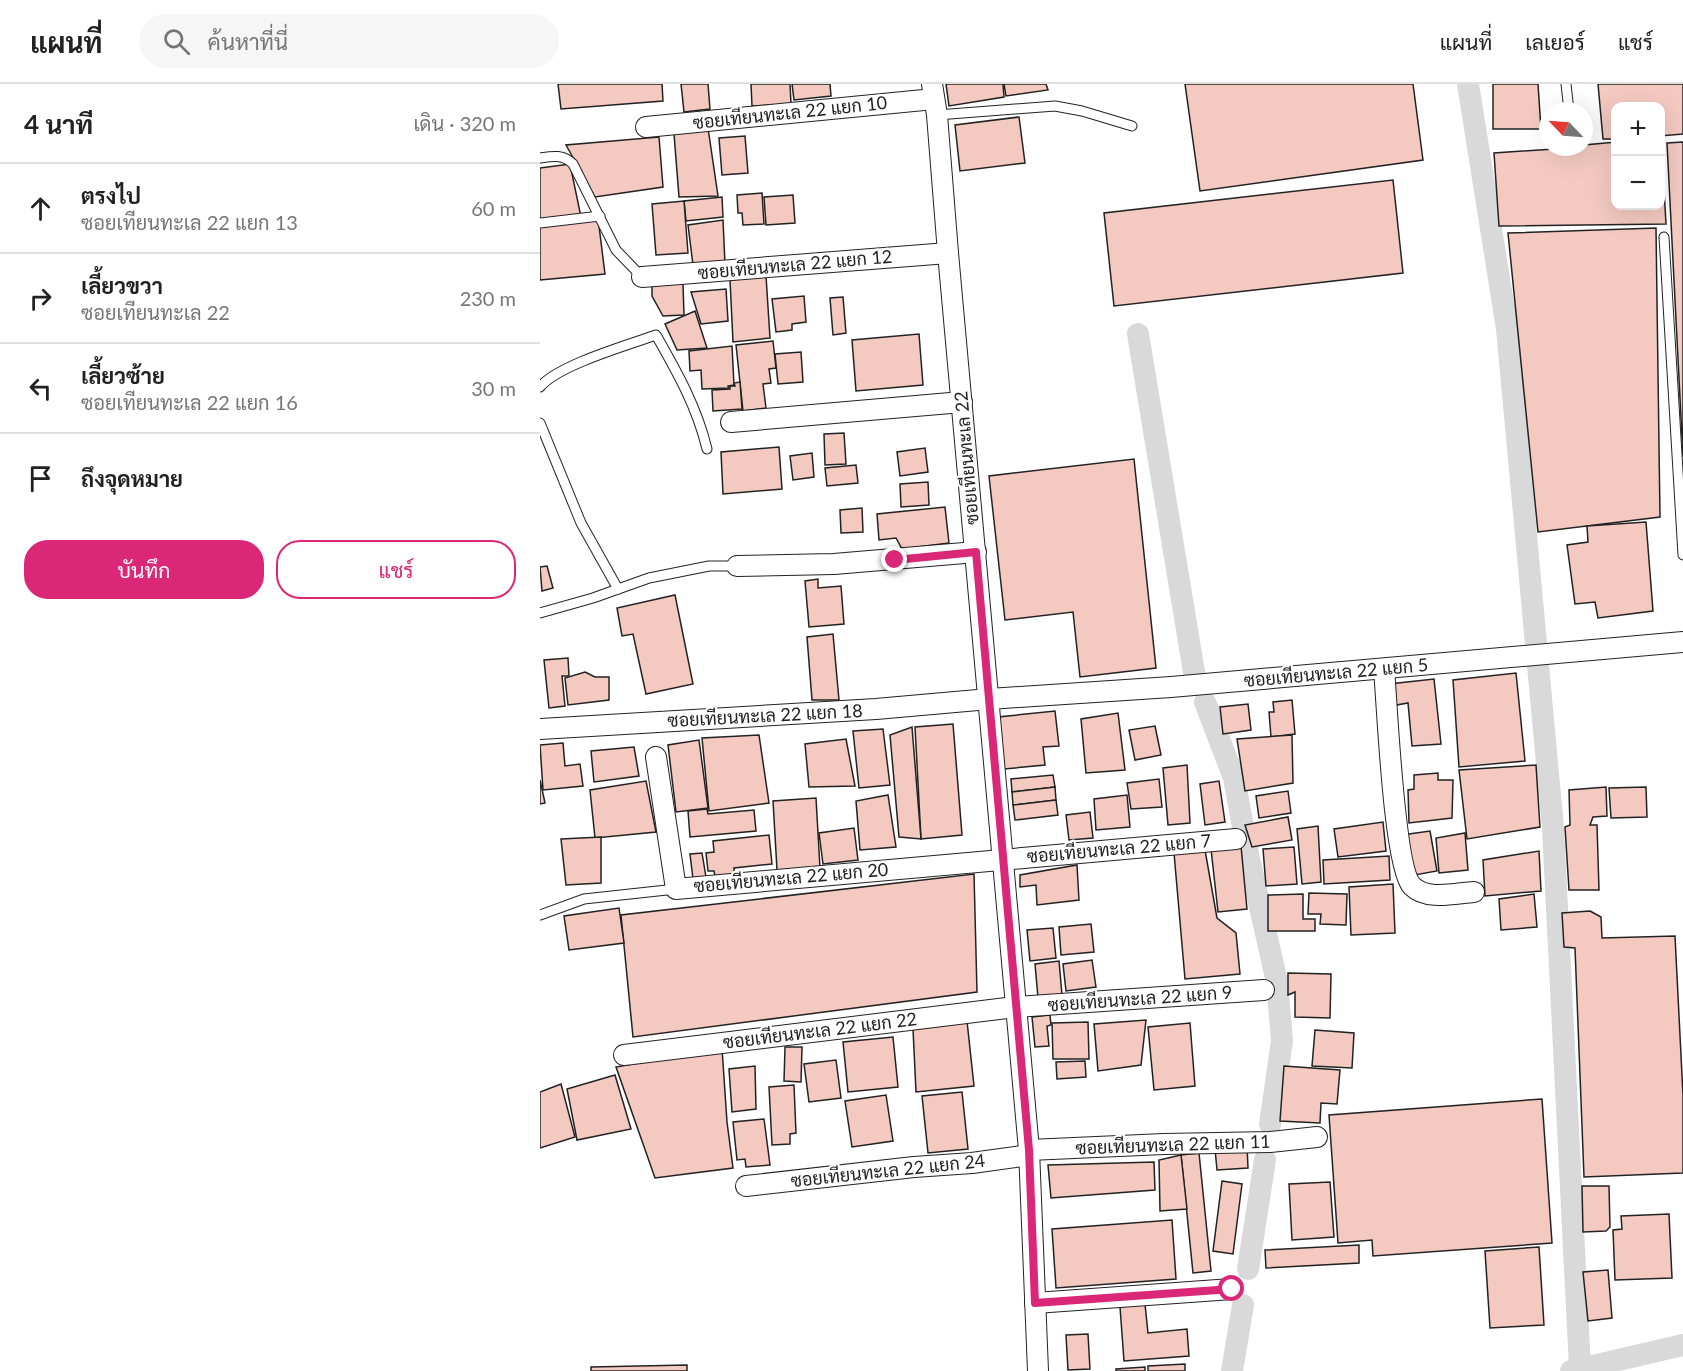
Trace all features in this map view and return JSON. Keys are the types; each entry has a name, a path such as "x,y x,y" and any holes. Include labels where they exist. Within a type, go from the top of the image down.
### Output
{"street":[{"name":"ซอยเทียนทะเล 22 แยก 10","path":"646,127 935,99"},
{"name":"ซอยเทียนทะเล 22","path":"935,99 1029,1152 1038,1371"},
{"name":"ซอยเทียนทะเล 22 แยก 12","path":"642,277 948,253"},
{"path":"731,422 962,402"},
{"path":"737,567 834,564 976,552"},
{"name":"ซอยเทียนทะเล 22 แยก 5","path":"989,699 1171,687 1683,642"},
{"path":"1384,669 1395,813 1405,871 1410,885 1433,895 1474,892"},
{"name":"ซอยเทียนทะเล 22 แยก 18","path":"540,729 876,709 989,699"},
{"name":"ซอยเทียนทะเล 22 แยก 20","path":"656,757 676,889 1002,860"},
{"name":"ซอยเทียนทะเล 22 แยก 7","path":"1002,860 1236,839"},
{"name":"ซอยเทียนทะเล 22 แยก 9","path":"1015,1007 1264,990"},
{"name":"ซอยเทียนทะเล 22 แยก 22","path":"624,1055 1015,1007"},
{"name":"ซอยเทียนทะเล 22 แยก 11","path":"1029,1152 1164,1144 1270,1142 1317,1137"},
{"name":"ซอยเทียนทะเล 22 แยก 24","path":"746,1186 903,1168 972,1163 1029,1152"},
{"path":"1035,1303 1232,1289"}],"lane":[{"path":"1566,84 1568,102"},
{"path":"935,99 1055,106 1082,111 1132,126"},
{"path":"540,158 560,156 573,164 616,250 642,277"},
{"path":"540,223 600,216"},
{"path":"1664,237 1683,555"},
{"path":"540,387 544,382 566,369 656,335 681,379 701,425 707,449"},
{"path":"540,423 581,523 618,589"},
{"path":"540,613 649,578 709,566 737,567"},
{"path":"540,915 584,899 676,889"}],"building":[{"path":"558,84 662,84 663,101 561,109"},
{"path":"681,84 708,84 710,109 684,112"},
{"path":"751,84 790,84 791,104 752,106"},
{"path":"792,84 830,84 831,96 794,100"},
{"path":"946,84 1003,84 1004,97 949,106"},
{"path":"1004,84 1046,84 1048,90 1006,96"},
{"path":"1185,84 1413,84 1423,160 1200,191"},
{"path":"1493,84 1538,84 1539,129 1493,129"},
{"path":"1598,84 1683,84 1683,134 1665,136 1665,102 1611,102 1611,139 1603,139"},
{"path":"1019,117 1025,163 960,171 955,125"},
{"path":"708,128 718,196 679,197 674,134"},
{"path":"745,136 748,173 722,175 719,138"},
{"path":"659,137 663,187 595,197 566,145"},
{"path":"1611,142 1611,210 1665,210 1665,207 1666,224 1499,226 1494,153 1539,150 1539,156 1593,156 1593,144"},
{"path":"1683,142 1683,457 1667,143"},
{"path":"570,164 581,217 540,219 540,168"},
{"path":"1393,180 1403,273 1114,306 1104,213"},
{"path":"762,193 764,224 743,225 742,213 738,213 737,195"},
{"path":"793,195 795,223 766,225 764,197"},
{"path":"722,197 723,217 686,221 684,201"},
{"path":"684,201 688,253 656,255 652,204"},
{"path":"598,218 605,274 540,280 540,225"},
{"path":"723,220 725,264 693,265 688,225"},
{"path":"1656,228 1660,517 1538,532 1508,233"},
{"path":"766,276 770,338 733,342 730,280"},
{"path":"652,284 683,284 684,315 663,316 652,296"},
{"path":"726,289 728,321 701,324 691,292"},
{"path":"804,296 806,322 792,324 792,330 776,332 772,299"},
{"path":"843,297 846,333 833,335 830,298"},
{"path":"695,311 707,348 677,350 665,324"},
{"path":"919,334 923,385 856,391 852,340"},
{"path":"773,341 776,368 769,369 771,383 763,384 766,408 743,411 736,345"},
{"path":"732,346 734,385 728,386 729,388 702,389 701,370 690,371 689,351"},
{"path":"801,352 803,382 778,384 775,354"},
{"path":"740,382 742,409 713,411 712,390 730,389 730,386 735,386 734,383"},
{"path":"844,433 846,464 825,465 824,434"},
{"path":"779,447 782,489 723,494 721,452"},
{"path":"925,448 928,472 900,476 897,452"},
{"path":"812,453 814,477 793,480 790,456"},
{"path":"1134,459 1156,668 1080,677 1073,612 1005,620 989,476"},
{"path":"856,465 858,483 827,486 825,468"},
{"path":"928,482 929,505 901,507 900,484"},
{"path":"945,507 949,543 902,549 896,538 879,540 877,514"},
{"path":"862,508 863,532 841,533 840,510"},
{"path":"1646,522 1653,611 1598,618 1595,602 1575,604 1567,545 1588,542 1587,526"},
{"path":"547,566 553,588 542,591 540,567"},
{"path":"818,579 818,588 841,586 844,624 809,627 805,581"},
{"path":"675,595 693,684 646,694 633,634 622,636 617,608"},
{"path":"833,634 839,700 812,700 807,637"},
{"path":"568,658 569,676 562,676 565,706 549,708 544,660"},
{"path":"585,672 595,677 609,677 609,700 568,705 565,678"},
{"path":"1516,673 1525,761 1459,767 1453,680"},
{"path":"1434,679 1441,744 1412,746 1408,703 1391,706 1389,684"},
{"path":"1292,700 1295,734 1271,737 1269,712 1274,712 1273,702"},
{"path":"1248,704 1251,730 1223,734 1220,707"},
{"path":"1055,711 1059,746 1043,747 1045,765 1004,769 998,717"},
{"path":"1118,713 1125,770 1086,773 1081,719"},
{"path":"953,724 962,835 921,839 915,727"},
{"path":"1155,726 1161,755 1135,760 1129,730"},
{"path":"912,727 921,839 899,837 890,735"},
{"path":"883,729 890,785 859,788 853,731"},
{"path":"759,735 769,803 709,811 702,738"},
{"path":"1292,735 1293,783 1245,791 1237,739"},
{"path":"846,739 855,786 809,787 805,744"},
{"path":"699,740 708,808 676,812 668,745"},
{"path":"563,743 565,766 580,764 583,786 543,790 540,745"},
{"path":"634,747 639,776 594,782 591,751"},
{"path":"1187,765 1190,823 1168,825 1163,768"},
{"path":"1536,765 1540,827 1467,839 1459,770"},
{"path":"1438,773 1438,780 1453,780 1452,818 1409,823 1408,790 1414,789 1414,775"},
{"path":"1053,775 1055,787 1012,792 1011,779"},
{"path":"1159,779 1162,807 1131,809 1127,783"},
{"path":"540,780 545,803 540,804"},
{"path":"646,781 656,832 595,838 590,790"},
{"path":"1219,781 1225,822 1205,825 1200,784"},
{"path":"1055,787 1056,800 1013,805 1012,792"},
{"path":"1606,787 1607,816 1593,817 1590,825 1597,825 1599,890 1569,890 1565,827 1570,825 1569,790"},
{"path":"1646,787 1647,817 1611,818 1609,788"},
{"path":"1288,791 1291,813 1259,818 1256,796"},
{"path":"888,795 896,847 860,850 856,801"},
{"path":"1127,795 1130,827 1096,830 1094,799"},
{"path":"816,798 820,868 777,870 773,801"},
{"path":"1056,800 1058,815 1015,820 1013,805"},
{"path":"707,809 708,814 754,810 756,831 690,837 688,811"},
{"path":"1090,812 1093,838 1069,840 1066,815"},
{"path":"1288,817 1292,840 1252,847 1245,825"},
{"path":"1383,822 1386,851 1338,857 1334,829"},
{"path":"1318,826 1321,882 1302,884 1297,829"},
{"path":"854,828 858,860 823,864 819,833"},
{"path":"1430,831 1437,871 1409,876 1402,835"},
{"path":"1465,833 1468,870 1439,873 1436,838"},
{"path":"769,835 772,864 734,868 734,874 715,876 714,871 708,871 706,853 714,852 713,841"},
{"path":"601,837 601,883 566,885 561,839"},
{"path":"1241,846 1247,909 1218,912 1211,849"},
{"path":"1294,847 1297,884 1266,886 1263,849"},
{"path":"1205,850 1217,918 1236,933 1240,974 1185,979 1174,853"},
{"path":"1539,851 1541,891 1485,896 1483,860"},
{"path":"702,853 706,877 693,879 690,854"},
{"path":"1389,856 1390,880 1324,884 1323,860"},
{"path":"1077,865 1079,900 1037,905 1036,885 1020,887 1020,875"},
{"path":"974,874 977,992 633,1037 621,915"},
{"path":"1393,884 1395,933 1351,935 1349,887"},
{"path":"1309,893 1347,894 1346,925 1320,924 1321,914 1308,914"},
{"path":"1303,894 1303,919 1315,919 1315,931 1268,931 1268,895"},
{"path":"1534,894 1537,927 1501,930 1499,899"},
{"path":"619,908 624,943 569,950 564,916"},
{"path":"1590,911 1601,917 1602,938 1675,936 1683,1095 1683,1173 1584,1177 1575,948 1564,947 1562,913"},
{"path":"1091,924 1094,952 1061,955 1059,927"},
{"path":"1053,928 1056,958 1030,961 1027,930"},
{"path":"1092,960 1096,987 1066,991 1063,964"},
{"path":"1059,961 1062,995 1038,998 1035,964"},
{"path":"1288,973 1331,974 1330,1018 1295,1017 1295,992 1288,995"},
{"path":"1050,1015 1051,1025 1047,1026 1049,1046 1035,1047 1032,1017"},
{"path":"1146,1020 1141,1065 1098,1071 1094,1024"},
{"path":"967,1021 974,1086 916,1092 913,1029"},
{"path":"1088,1022 1089,1059 1053,1059 1052,1023"},
{"path":"1190,1023 1195,1086 1154,1090 1148,1027"},
{"path":"1315,1030 1354,1033 1352,1068 1312,1066"},
{"path":"893,1037 898,1087 848,1092 843,1042"},
{"path":"785,1047 802,1047 801,1082 784,1081"},
{"path":"722,1048 733,1168 655,1178 616,1067"},
{"path":"836,1060 841,1098 809,1102 804,1064"},
{"path":"1085,1061 1086,1077 1057,1079 1056,1062"},
{"path":"755,1066 756,1109 732,1112 729,1069"},
{"path":"1284,1066 1340,1070 1337,1104 1321,1103 1320,1123 1280,1121"},
{"path":"615,1075 631,1129 577,1140 567,1089"},
{"path":"561,1084 575,1137 540,1148 540,1092"},
{"path":"794,1085 796,1133 790,1134 790,1144 772,1145 769,1087"},
{"path":"962,1092 968,1149 928,1153 922,1096"},
{"path":"886,1095 893,1141 852,1147 845,1101"},
{"path":"1542,1099 1552,1243 1373,1256 1372,1240 1338,1243 1329,1115"},
{"path":"764,1119 770,1165 746,1167 745,1159 737,1160 733,1122"},
{"path":"1247,1146 1248,1168 1217,1170 1215,1149"},
{"path":"1199,1153 1211,1271 1193,1273 1181,1155"},
{"path":"1181,1155 1187,1209 1160,1211 1159,1160"},
{"path":"1154,1162 1155,1190 1051,1198 1048,1165"},
{"path":"1222,1181 1242,1184 1233,1254 1213,1251"},
{"path":"1330,1182 1334,1237 1292,1240 1289,1184"},
{"path":"1582,1186 1609,1186 1610,1227 1606,1231 1583,1232"},
{"path":"1669,1214 1672,1278 1615,1280 1613,1230 1622,1229 1621,1216"},
{"path":"1172,1220 1176,1279 1056,1288 1052,1229"},
{"path":"1359,1245 1359,1263 1266,1268 1265,1250"},
{"path":"1539,1247 1544,1325 1490,1328 1485,1251"},
{"path":"1608,1270 1612,1318 1588,1321 1583,1272"},
{"path":"1145,1304 1148,1333 1187,1329 1189,1356 1124,1361 1120,1307"},
{"path":"1088,1334 1090,1369 1068,1370 1066,1335"},
{"path":"1185,1364 1185,1371 1148,1371 1148,1366"},
{"path":"687,1365 687,1371 591,1371 591,1367"},
{"path":"1145,1367 1145,1371 1116,1371 1116,1369"}],"waterway":[{"path":"1468,84 1507,329 1553,828 1580,1369"},
{"path":"1138,334 1194,672"},
{"path":"1205,702 1234,778 1248,854 1277,982 1282,1041 1270,1124"},
{"path":"1248,1269 1265,1160"},
{"path":"1232,1371 1243,1305"},
{"path":"1571,1371 1683,1345"}],"route":[{"path":"895,560 976,552 1029,1150 1035,1303 1232,1289"}]}
